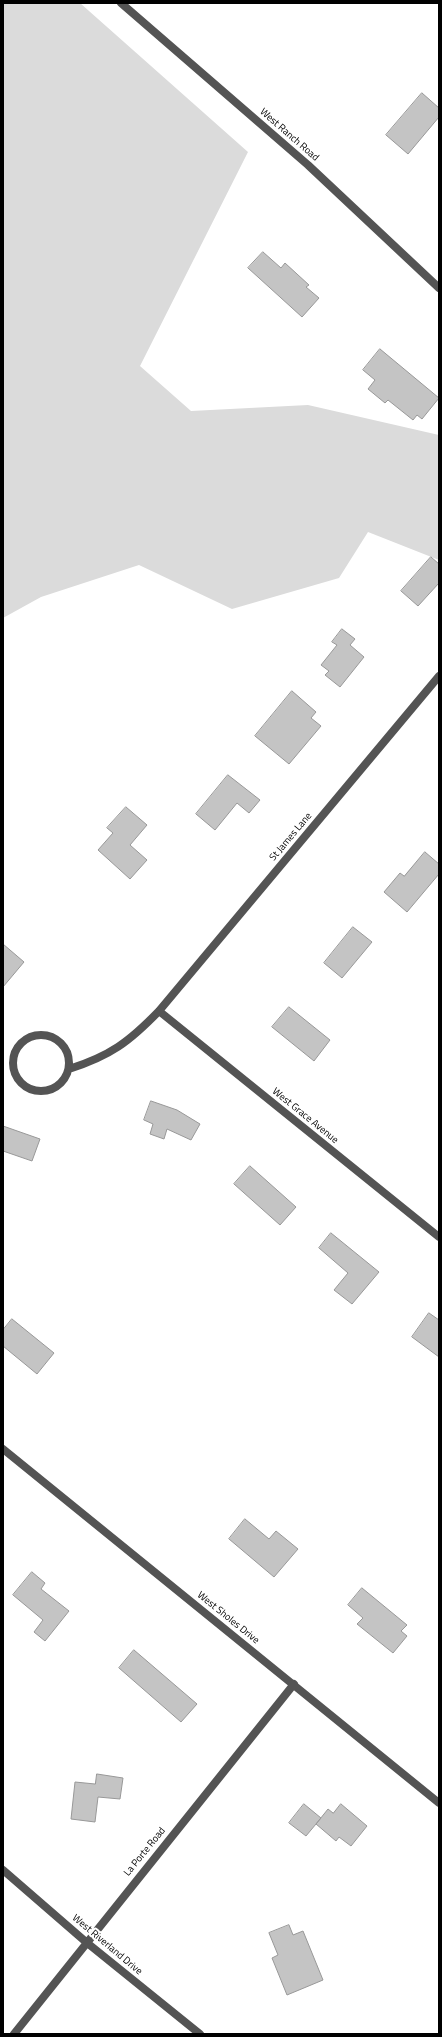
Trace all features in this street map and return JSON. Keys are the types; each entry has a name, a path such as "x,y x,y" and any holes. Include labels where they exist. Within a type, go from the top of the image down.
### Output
{"street":[{"name":"West Ranch Road","path":"121,3 308,165 439,288"},
{"name":"St James Lane","path":"69,1069 110,1053 143,1028 159,1011 439,676"},
{"name":"West Grace Avenue","path":"159,1011 439,1237"},
{"path":"38,1035 47,1035 63,1044 69,1056 69,1069 66,1078 59,1085 51,1090 41,1091 32,1089 23,1084 17,1077 13,1058 16,1049 26,1040 38,1035"},
{"name":"West Sholes Drive","path":"3,1449 439,1803"},
{"name":"La Porte Road","path":"14,2034 86,1942 294,1684"},
{"name":"West Riverland Drive","path":"3,1870 86,1942 200,2034"}],"shaded area":[{"path":"3,3 80,3 248,152 140,366 191,411 308,405 439,435 439,560 368,532 339,578 232,609 139,565 41,597 3,618"}],"building":[{"path":"422,93 439,108 439,117 408,154 386,135"},
{"path":"263,252 281,268 285,263 309,285 306,287 319,298 302,317 248,268"},
{"path":"380,349 439,398 422,419 417,415 413,420 388,400 385,403 368,389 375,380 363,370"},
{"path":"431,557 439,564 439,583 418,606 401,591"},
{"path":"342,629 355,639 350,645 364,657 340,687 325,675 329,671 321,665 337,645 332,642"},
{"path":"292,691 316,712 311,718 321,726 289,764 255,736"},
{"path":"228,775 260,800 249,813 237,803 215,830 196,814"},
{"path":"126,807 147,825 130,845 147,860 130,879 98,850 113,833 107,828"},
{"path":"425,852 439,864 439,874 407,912 384,892 400,873 404,876"},
{"path":"353,927 372,942 342,978 324,963"},
{"path":"3,944 24,962 3,987"},
{"path":"289,1007 330,1040 314,1061 272,1027"},
{"path":"151,1101 177,1110 200,1124 191,1140 167,1129 164,1139 150,1134 153,1124 144,1120"},
{"path":"3,1126 40,1139 32,1161 3,1151"},
{"path":"250,1166 296,1207 280,1225 234,1184"},
{"path":"331,1233 379,1272 352,1304 334,1290 348,1273 319,1248"},
{"path":"429,1313 439,1320 439,1357 412,1337"},
{"path":"12,1319 54,1353 37,1374 3,1346 3,1330"},
{"path":"245,1519 269,1539 276,1531 298,1549 274,1577 229,1539"},
{"path":"32,1572 45,1583 41,1589 69,1611 45,1641 34,1632 43,1620 13,1595"},
{"path":"362,1588 407,1625 401,1631 407,1636 393,1653 357,1624 363,1618 348,1605"},
{"path":"134,1650 197,1704 181,1722 119,1668"},
{"path":"97,1774 123,1778 120,1799 98,1797 95,1822 71,1819 75,1782 95,1784"},
{"path":"304,1804 321,1818 306,1836 289,1823"},
{"path":"341,1804 367,1826 351,1846 339,1837 336,1841 316,1824 328,1809 333,1813"},
{"path":"289,1925 293,1935 303,1931 323,1980 287,1995 272,1958 278,1955 269,1933"}]}
